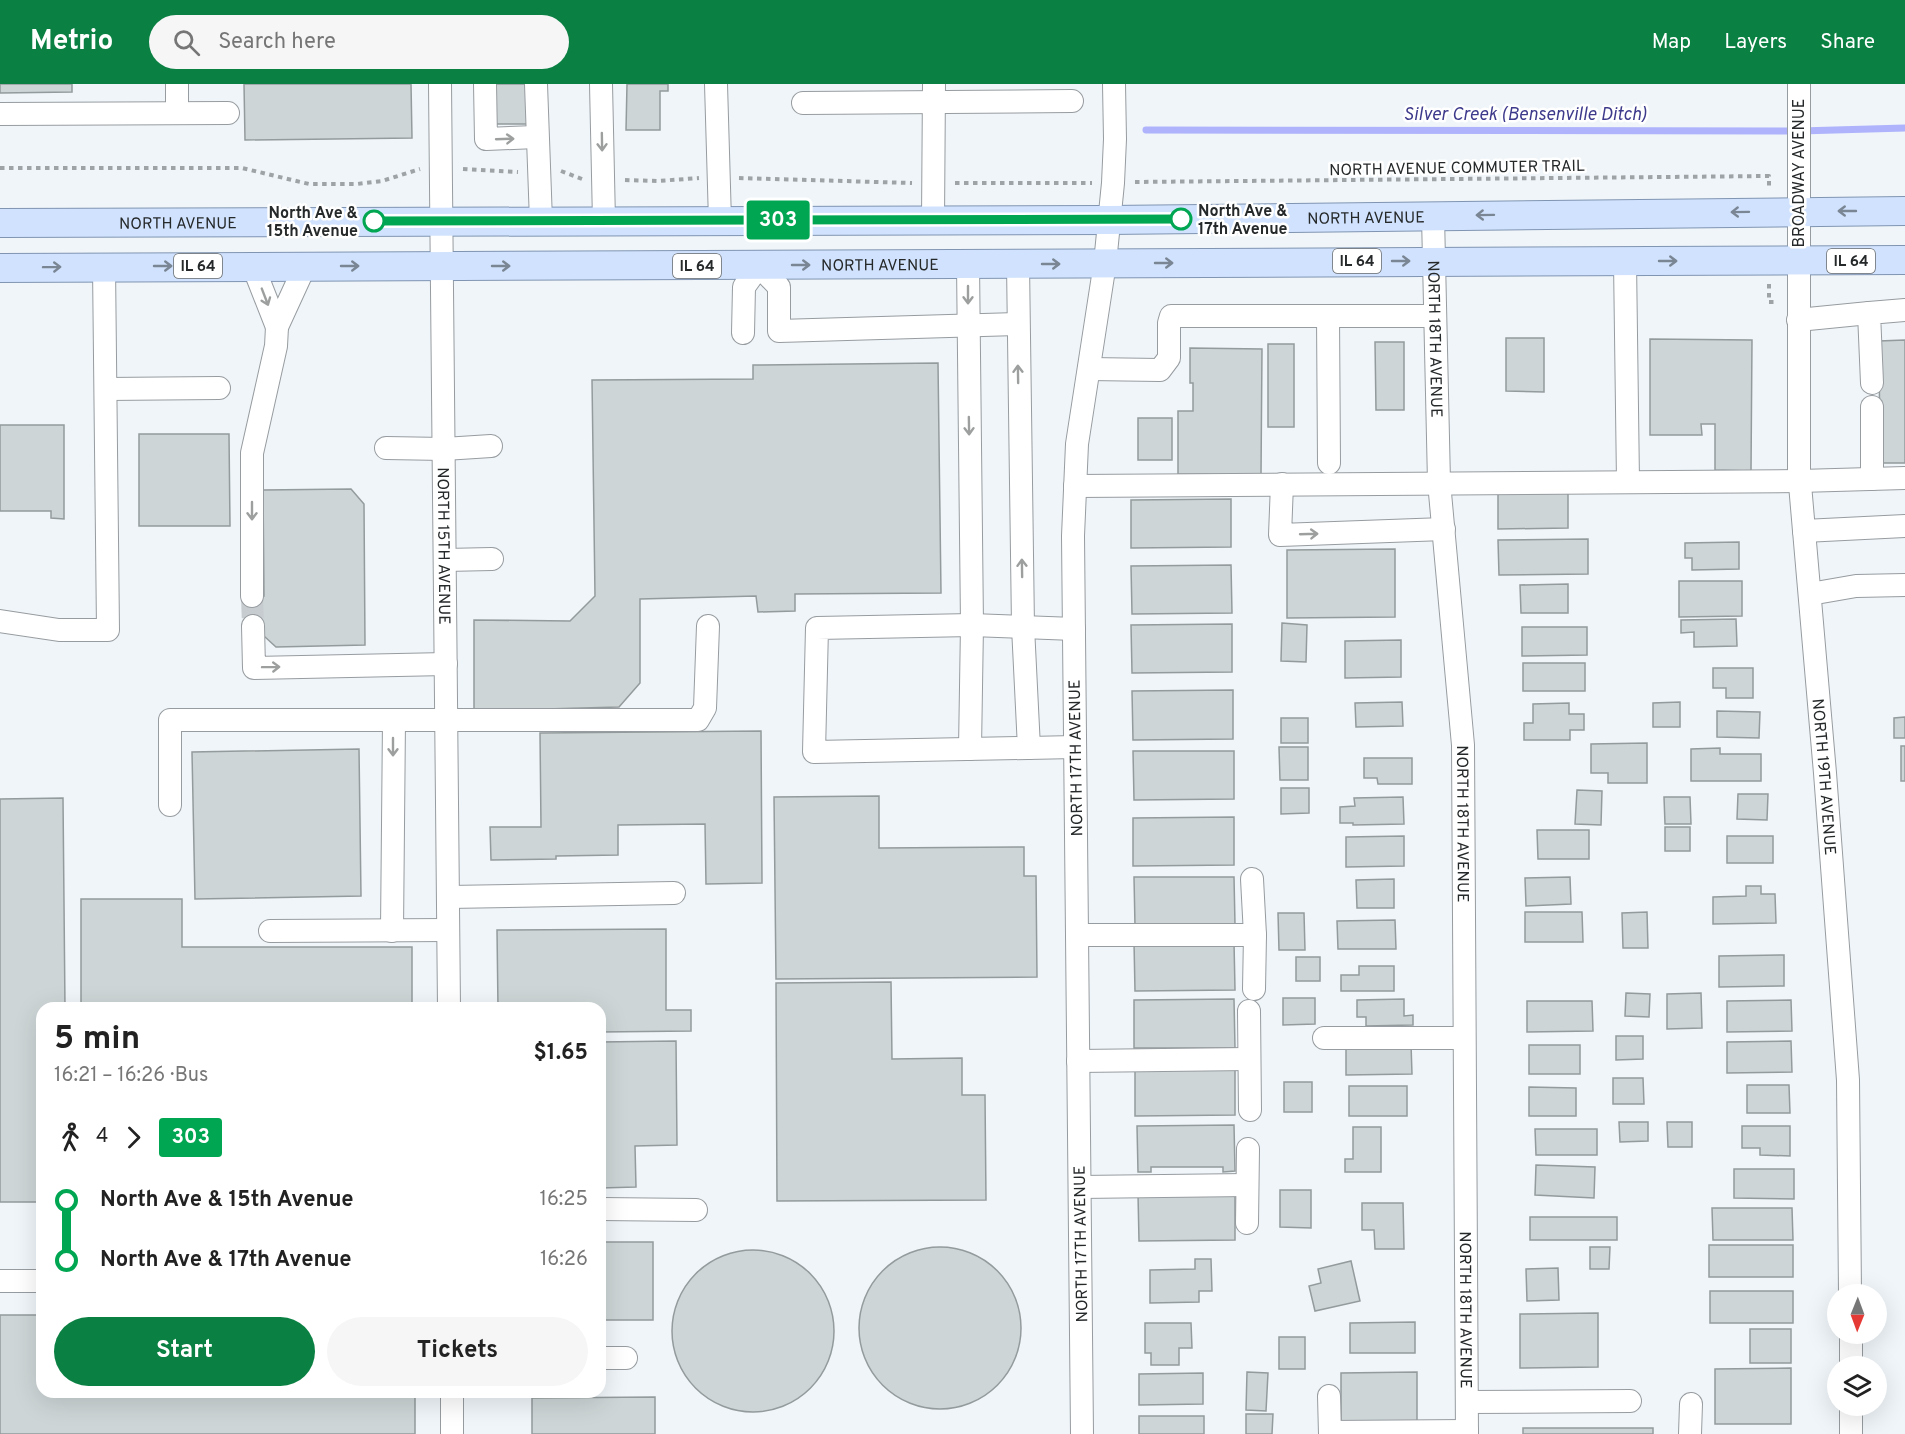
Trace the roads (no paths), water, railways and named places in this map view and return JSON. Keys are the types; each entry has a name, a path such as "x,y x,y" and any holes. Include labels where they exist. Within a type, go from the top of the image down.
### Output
{"main road":[{"name":"NORTH AVENUE","path":"0,223 1109,220 1905,211"},
{"name":"NORTH AVENUE","path":"0,268 1905,260"}],"street":[{"path":"177,84 177,113"},
{"name":"NORTH 15TH AVENUE","path":"440,84 449,1002"},
{"path":"484,84 486,139 536,137"},
{"path":"536,84 536,137 541,221"},
{"path":"602,84 604,221"},
{"path":"716,84 720,221"},
{"name":"BROADWAY AVENUE","path":"1798,261 1799,84"},
{"name":"NORTH 17TH AVENUE","path":"1082,1434 1073,536 1077,444 1105,263 1109,220 1116,139 1114,87"},
{"path":"803,103 934,93 1072,101"},
{"path":"933,220 934,93"},
{"path":"0,114 228,113"},
{"name":"NORTH 18TH AVENUE","path":"1433,216 1439,482 1463,745 1467,1433"},
{"path":"1625,261 1628,482"},
{"name":"NORTH 19TH AVENUE","path":"1798,261 1800,481 1848,1080 1850,1284"},
{"path":"968,264 972,625 970,749"},
{"path":"1018,264 1017,324 1023,627 1029,748"},
{"path":"0,621 58,630 108,630 104,266"},
{"path":"253,266 277,327"},
{"path":"252,596 252,453 276,346 277,327 305,266"},
{"path":"743,333 744,287 759,266 779,287 779,331 1017,324"},
{"path":"1798,320 1905,310"},
{"path":"1869,313 1872,383"},
{"path":"1089,369 1160,370 1169,358 1171,316 1435,316"},
{"path":"1328,316 1329,463"},
{"path":"106,389 219,388"},
{"path":"1872,407 1872,479"},
{"path":"386,448 444,449 491,446"},
{"path":"1075,486 1800,481 1905,478"},
{"path":"1282,484 1280,535 1443,529"},
{"path":"1804,531 1905,526"},
{"path":"445,560 492,559"},
{"path":"1810,594 1856,586 1905,585"},
{"path":"1074,629 972,625 817,628 814,752 1075,747"},
{"path":"253,626 254,668 446,664"},
{"path":"170,805 170,720 698,720 705,708 708,626"},
{"path":"392,931 394,720"},
{"path":"1252,879 1254,989"},
{"path":"448,897 674,893"},
{"path":"270,931 448,930"},
{"path":"1077,935 1254,935"},
{"path":"1249,1011 1250,1110"},
{"path":"1324,1038 1464,1038"},
{"path":"1078,1061 1249,1059"},
{"path":"1247,1223 1248,1149"},
{"path":"1080,1187 1247,1185"},
{"path":"606,1209 696,1210"},
{"path":"0,1281 36,1281"},
{"path":"606,1358 626,1358"},
{"path":"1329,1396 1330,1433 1467,1433"},
{"path":"452,1398 452,1434"},
{"path":"1467,1402 1630,1401"},
{"path":"1690,1434 1691,1404"},
{"path":"1851,1416 1851,1434"}],"waterway":[{"name":"Silver Creek (Bensenville Ditch)","path":"1146,130 1800,131 1905,128"}],"tunnel":[{"path":"252,596 253,626"}],"place":[{"name":"North Ave & 17th Avenue","path":"1181,219"},
{"name":"North Ave & 15th Avenue","path":"374,221"}]}
